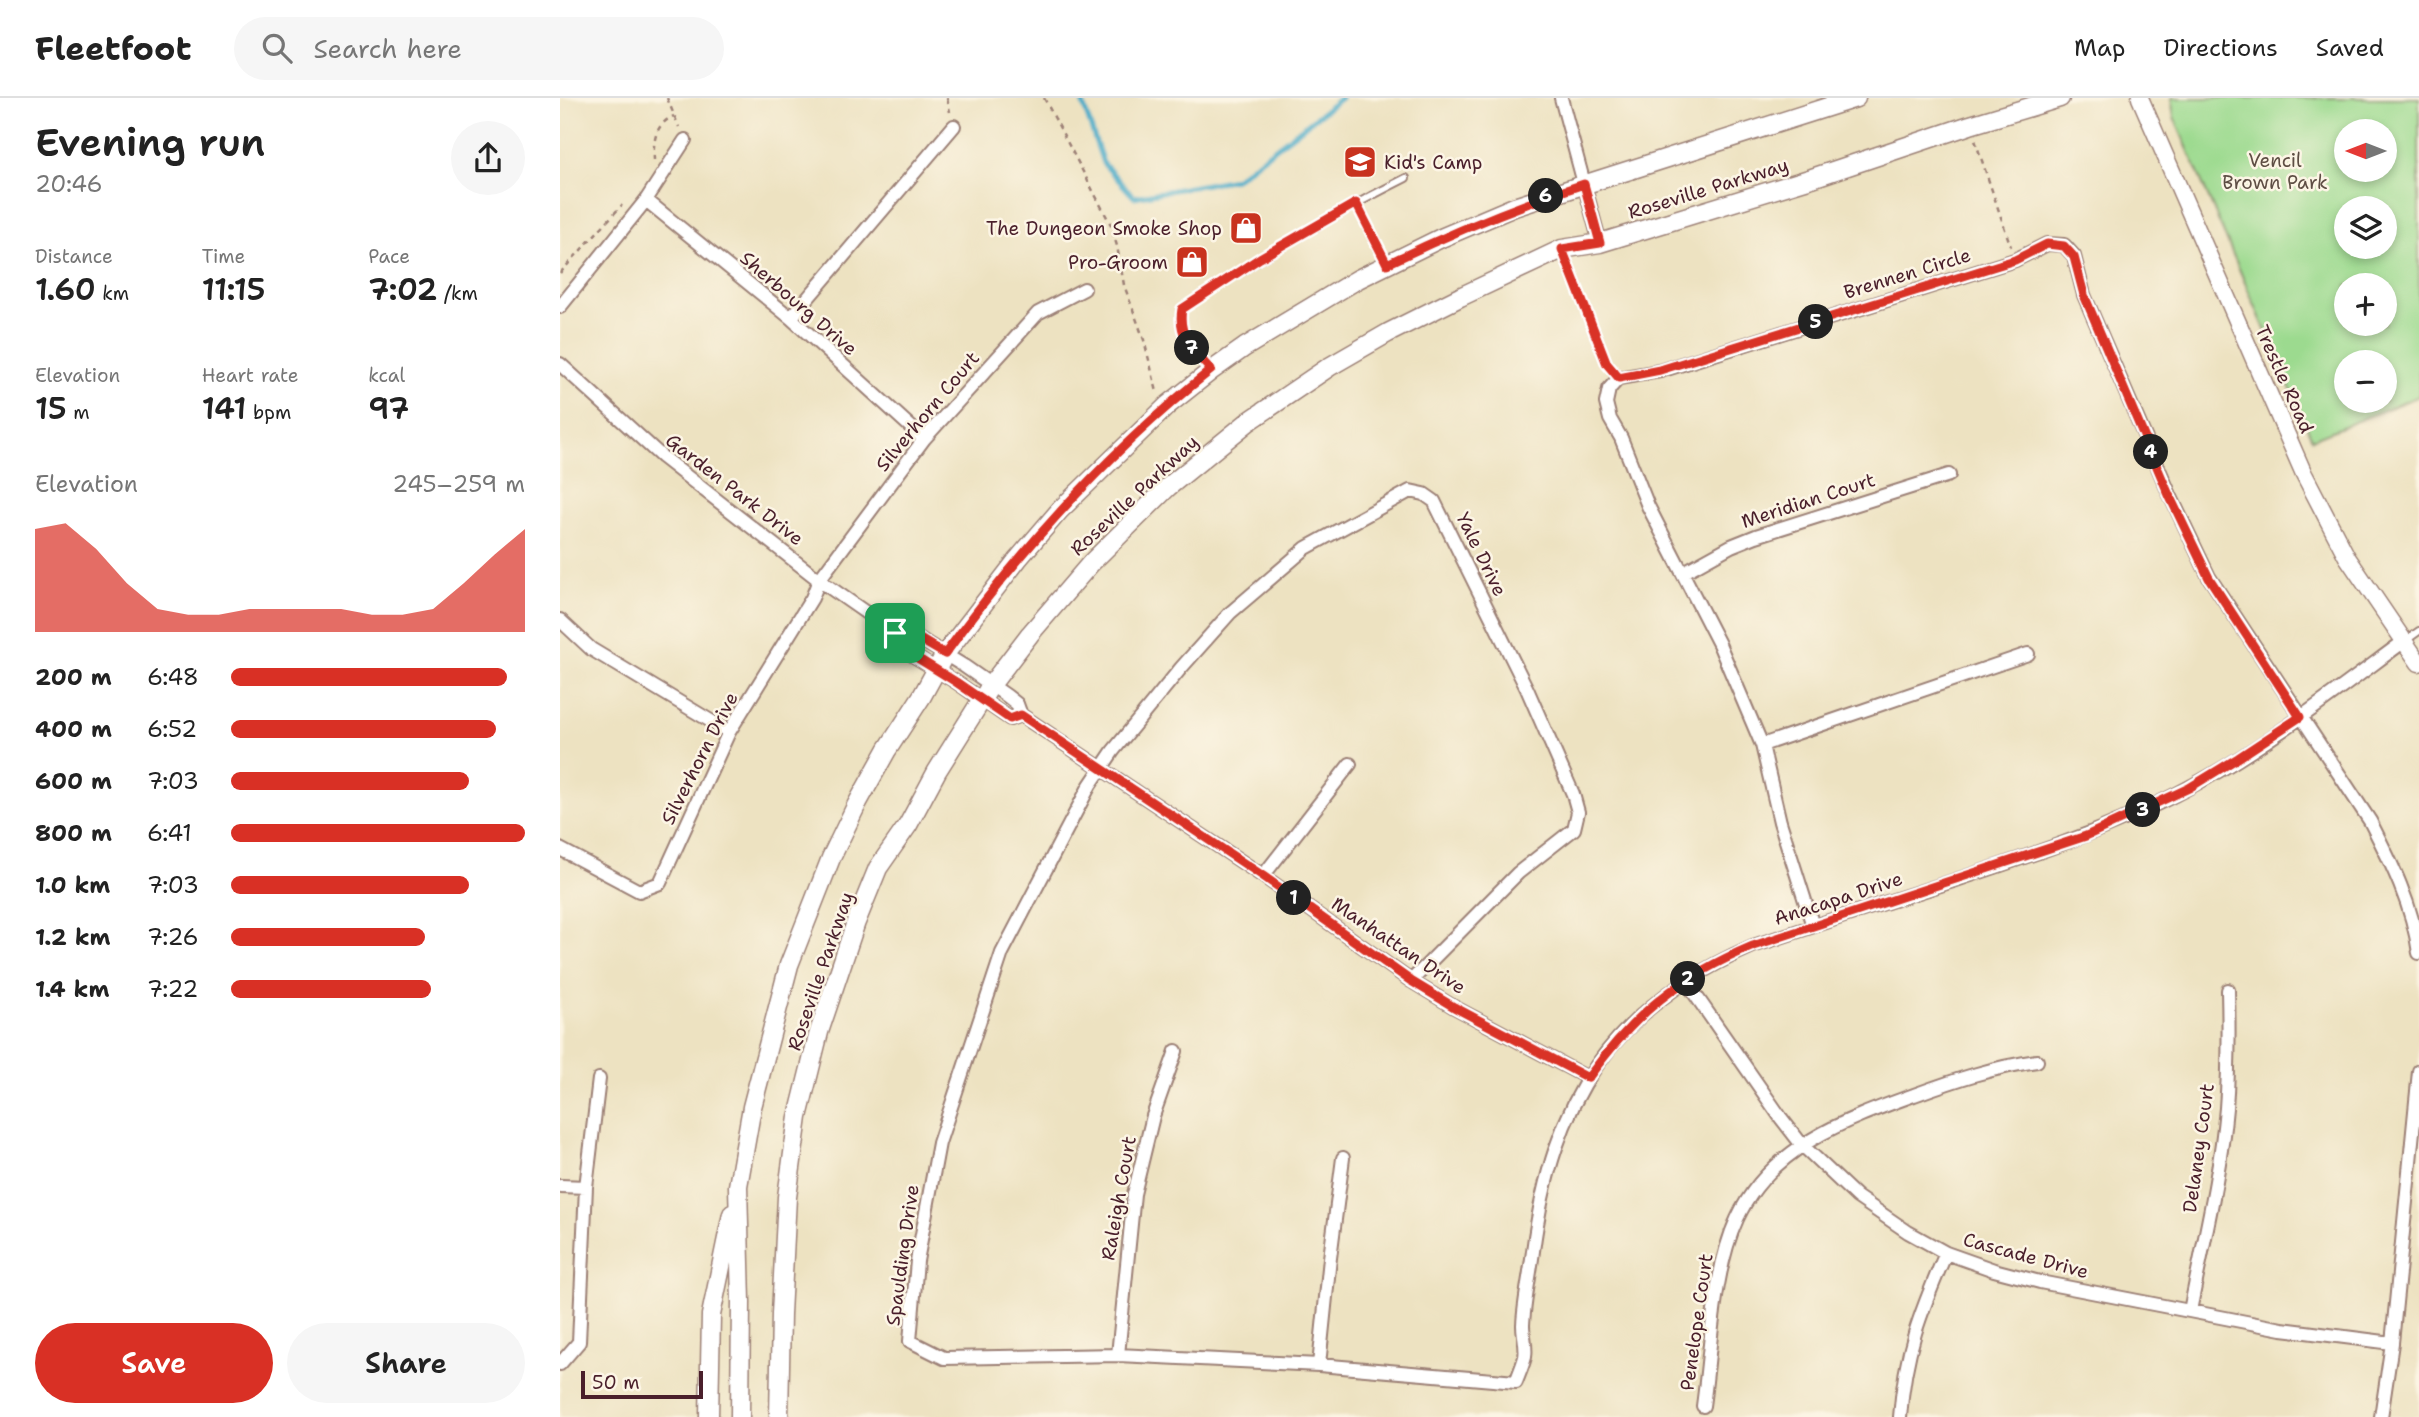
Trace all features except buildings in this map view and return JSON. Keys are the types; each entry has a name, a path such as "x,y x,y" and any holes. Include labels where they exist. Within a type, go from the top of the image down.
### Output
{"main road":[{"name":"Roseville Parkway","path":"740,1417 738,1186 752,1107 789,965 831,858 856,804 941,661 1060,510 1168,405 1211,370 1297,314 1387,264 1514,207 1856,98"},
{"name":"Roseville Parkway","path":"781,1412 780,1314 786,1197 798,1117 819,1032 856,922 878,868 908,825 937,771 987,693 1030,634 1091,563 1168,487 1248,422 1320,373 1388,333 1562,249 1600,243 2060,98"},
{"path":"709,1417 710,1315 738,1186"}],"street":[{"path":"1561,98 1600,243"},
{"name":"Trestle Road","path":"2140,98 2304,474 2347,556 2419,663"},
{"path":"791,318 954,126"},
{"path":"560,307 646,200 685,140"},
{"name":"Sherbourg Drive","path":"646,200 791,318 924,439"},
{"name":"Brennen Circle","path":"1619,378 1660,370 2015,260 2047,244 2064,246 2074,257 2084,295 2169,495 2209,578 2370,821 2392,863 2418,939 2419,953"},
{"name":"Silverhorn Court","path":"820,580 924,439 1038,313 1084,289"},
{"name":"Garden Park Drive","path":"560,364 662,457 820,580 895,633 906,631 941,661 956,682"},
{"path":"1619,378 1609,389 1606,403 1610,419 1621,438 1647,506 1684,572 1719,644 1762,746 1780,822 1813,926"},
{"name":"Meridian Court","path":"1684,572 1731,546 1756,536 1949,475"},
{"name":"Yale Drive","path":"1102,768 1181,668 1230,613 1306,548 1410,491 1424,494 1434,501 1527,689 1573,794 1578,812 1574,829 1518,873 1411,981"},
{"name":"Silverhorn Drive","path":"560,849 639,891 660,883 729,732 812,598 820,580"},
{"path":"560,620 591,649 729,732"},
{"name":"Anacapa Drive","path":"1516,1382 1525,1355 1523,1325 1543,1187 1555,1145 1588,1078 1626,1029 1651,1004 1716,961 1753,946 2086,836 2189,788 2300,717 2403,642"},
{"path":"1762,746 2028,654"},
{"name":"Garden Park Drive","path":"941,661 964,666"},
{"name":"Manhattan Drive","path":"964,666 1010,719 1021,715 1263,876 1411,981 1454,1007 1588,1078"},
{"name":"Manhattan Drive","path":"956,682 987,693"},
{"path":"1263,876 1350,764"},
{"name":"Spaulding Drive","path":"1102,768 1090,785 1002,953 939,1143 917,1261 910,1341 944,1358 1118,1355 1319,1365 1516,1382"},
{"name":"Cascade Drive","path":"1685,980 1802,1145 1857,1197 1908,1232 1946,1253 2040,1282 2282,1329 2392,1343"},
{"name":"Delaney Court","path":"2190,1311 2219,1164 2226,1110 2228,990"},
{"name":"Raleigh Court","path":"1118,1355 1134,1194 1153,1116 1176,1051"},
{"name":"Penelope Court","path":"1703,1406 1725,1252 1737,1218 1756,1188 1775,1167 1826,1129 1978,1072 2036,1061"},
{"path":"2381,1417 2392,1343 2419,1071"},
{"path":"560,1364 579,1342 586,1187 599,1079"},
{"path":"1319,1365 1343,1158"},
{"path":"560,1186 586,1187"},
{"path":"1900,1417 1908,1353 1920,1313 1946,1253"}],"lane":[{"path":"1211,370 1184,338 1180,323 1182,309 1260,258 1356,203 1406,178"},
{"path":"1356,203 1387,264"},
{"path":"2403,642 2419,631"}],"path":[{"path":"667,98 685,140"},
{"path":"1044,98 1110,223 1124,285 1144,340 1154,387 1168,405"},
{"path":"650,170 654,160 653,142 657,130 666,119 674,116"},
{"path":"1970,125 2015,260"},
{"path":"560,274 628,199"},
{"path":"1562,249 1607,364 1619,378"}],"green space":[{"name":"Vencil Brown Park","path":"2171,98 2419,98 2419,396 2397,405 2397,350 2334,350 2334,413 2377,413 2312,439 2174,117"}],"waterway":[{"path":"1081,98 1103,163 1134,197 1235,179 1341,98"}],"place":[{"name":"Kid's Camp","path":"1360,162"},
{"name":"The Dungeon Smoke Shop","path":"1246,228"},
{"name":"Pro-Groom","path":"1192,262"}],"route":[{"path":"1584,184 1600,243 1562,249 1607,364 1619,378 1660,370 2015,260 2047,244 2064,246 2074,257 2084,295 2169,495 2209,578 2300,717 2189,788 2086,836 1753,946 1716,961 1651,1004 1608,1050 1588,1078 1454,1007 1411,981 1263,876 1021,715 1010,719 898,646 895,633 906,631 945,654 1018,559 1060,510 1168,405 1211,370 1184,338 1180,323 1182,309 1260,258 1356,203 1387,264 1514,207 1584,184"}]}
